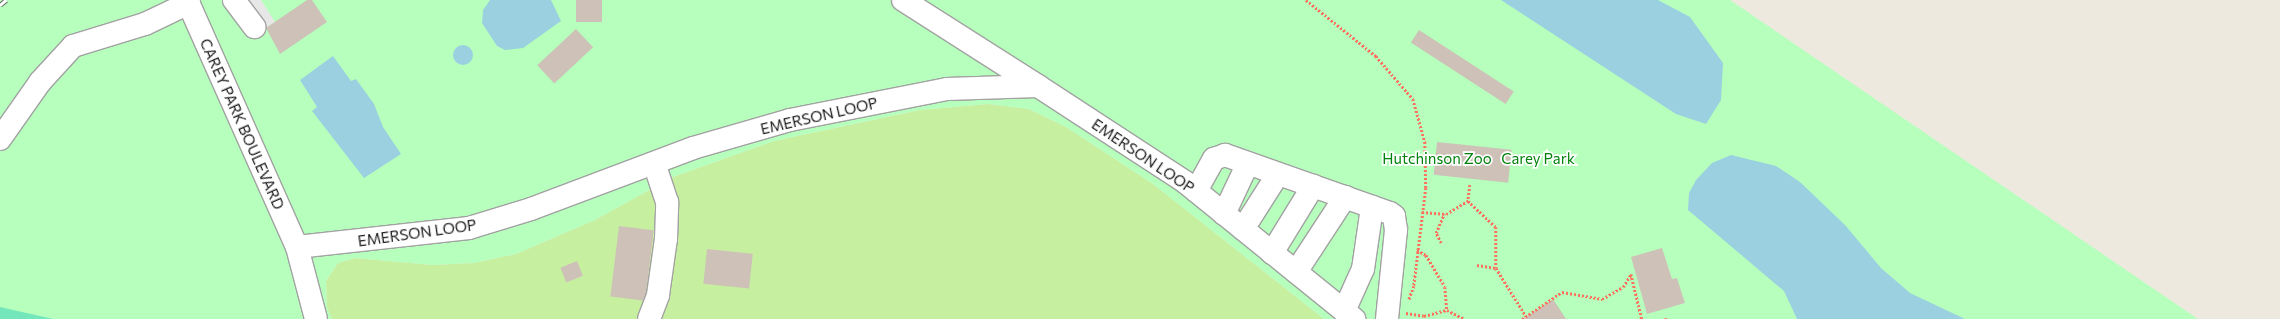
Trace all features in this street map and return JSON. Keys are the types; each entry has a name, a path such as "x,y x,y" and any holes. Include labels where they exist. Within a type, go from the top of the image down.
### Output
{"street":[{"path":"234,0 254,28"},
{"path":"903,0 1038,86"},
{"path":"0,139 40,82 73,46 145,24 188,2"},
{"name":"CAREY PARK BOULEVARD","path":"188,2 297,247"},
{"name":"EMERSON LOOP","path":"297,247 469,228 654,163 798,118 947,89 1038,86 1196,191 1349,315"},
{"path":"1196,191 1219,155 1248,163 1381,210 1394,216 1396,230 1396,316"},
{"path":"649,319 658,295 667,202 654,163"},
{"path":"1224,214 1248,163"},
{"path":"1244,229 1278,174"},
{"path":"1272,253 1313,186"},
{"path":"1296,272 1344,197"},
{"path":"1349,315 1381,210"},
{"path":"297,247 316,319"}],"path":[{"path":"1306,0 1376,56 1413,99 1425,142 1422,212 1414,286 1396,316"},
{"path":"1468,201 1470,185"},
{"path":"1422,212 1444,214 1468,201"},
{"path":"1468,201 1496,227 1496,268 1526,316"},
{"path":"1441,243 1436,233 1444,214"},
{"path":"1417,250 1426,255 1445,287 1447,310"},
{"path":"1476,265 1496,268"},
{"path":"1522,319 1562,292 1602,299 1623,287 1631,274 1642,319"},
{"path":"1396,316 1424,316 1447,310 1465,319"},
{"path":"1396,316 1406,319"}],"green space":[{"name":"Carey Park","path":"0,0 1730,0 2198,319 1324,319 1153,184 1066,127 1029,109 988,104 920,110 774,141 673,177 595,220 516,254 474,263 432,265 355,258 338,263 326,281 327,307 332,319 0,319"},
{"path":"988,104 1029,109 1066,127 1153,184 1324,319 332,319 327,308 326,281 338,263 355,258 433,265 474,263 516,254 595,220 673,177 774,141 920,110"},
{"path":"0,307 53,319 0,319"}],"shaded area":[{"path":"225,0 261,0 275,22 251,38"}],"water":[{"path":"490,0 551,0 561,21 523,48 505,50 497,46 482,23 483,10"},
{"path":"1501,0 1658,0 1690,17 1723,63 1721,100 1706,124 1676,114"},
{"path":"463,45 470,48 473,55 470,62 463,65 456,62 453,55 456,48"},
{"path":"333,56 351,81 356,79 374,104 383,127 401,154 364,178 312,111 317,107 300,80"},
{"path":"1731,155 1776,166 1800,182 1845,225 1881,268 1910,293 1965,319 1797,319 1784,291 1688,210 1689,193 1696,180 1712,163"}],"building":[{"path":"307,0 312,0 327,22 280,54 266,28"},
{"path":"576,0 602,0 602,22 576,22"},
{"path":"576,29 593,47 554,83 537,65"},
{"path":"1419,30 1514,92 1506,104 1411,43"},
{"path":"1437,142 1512,150 1508,183 1434,175"},
{"path":"619,226 654,230 645,301 610,296"},
{"path":"1662,248 1672,279 1677,278 1685,303 1647,314 1631,257"},
{"path":"707,249 753,254 749,289 703,284"},
{"path":"577,261 583,276 566,283 560,268"},
{"path":"1553,299 1566,319 1523,319"}],"railway":[{"path":"0,5 6,0"}],"park label":[{"name":"Hutchinson Zoo","path":"1437,159"}]}
